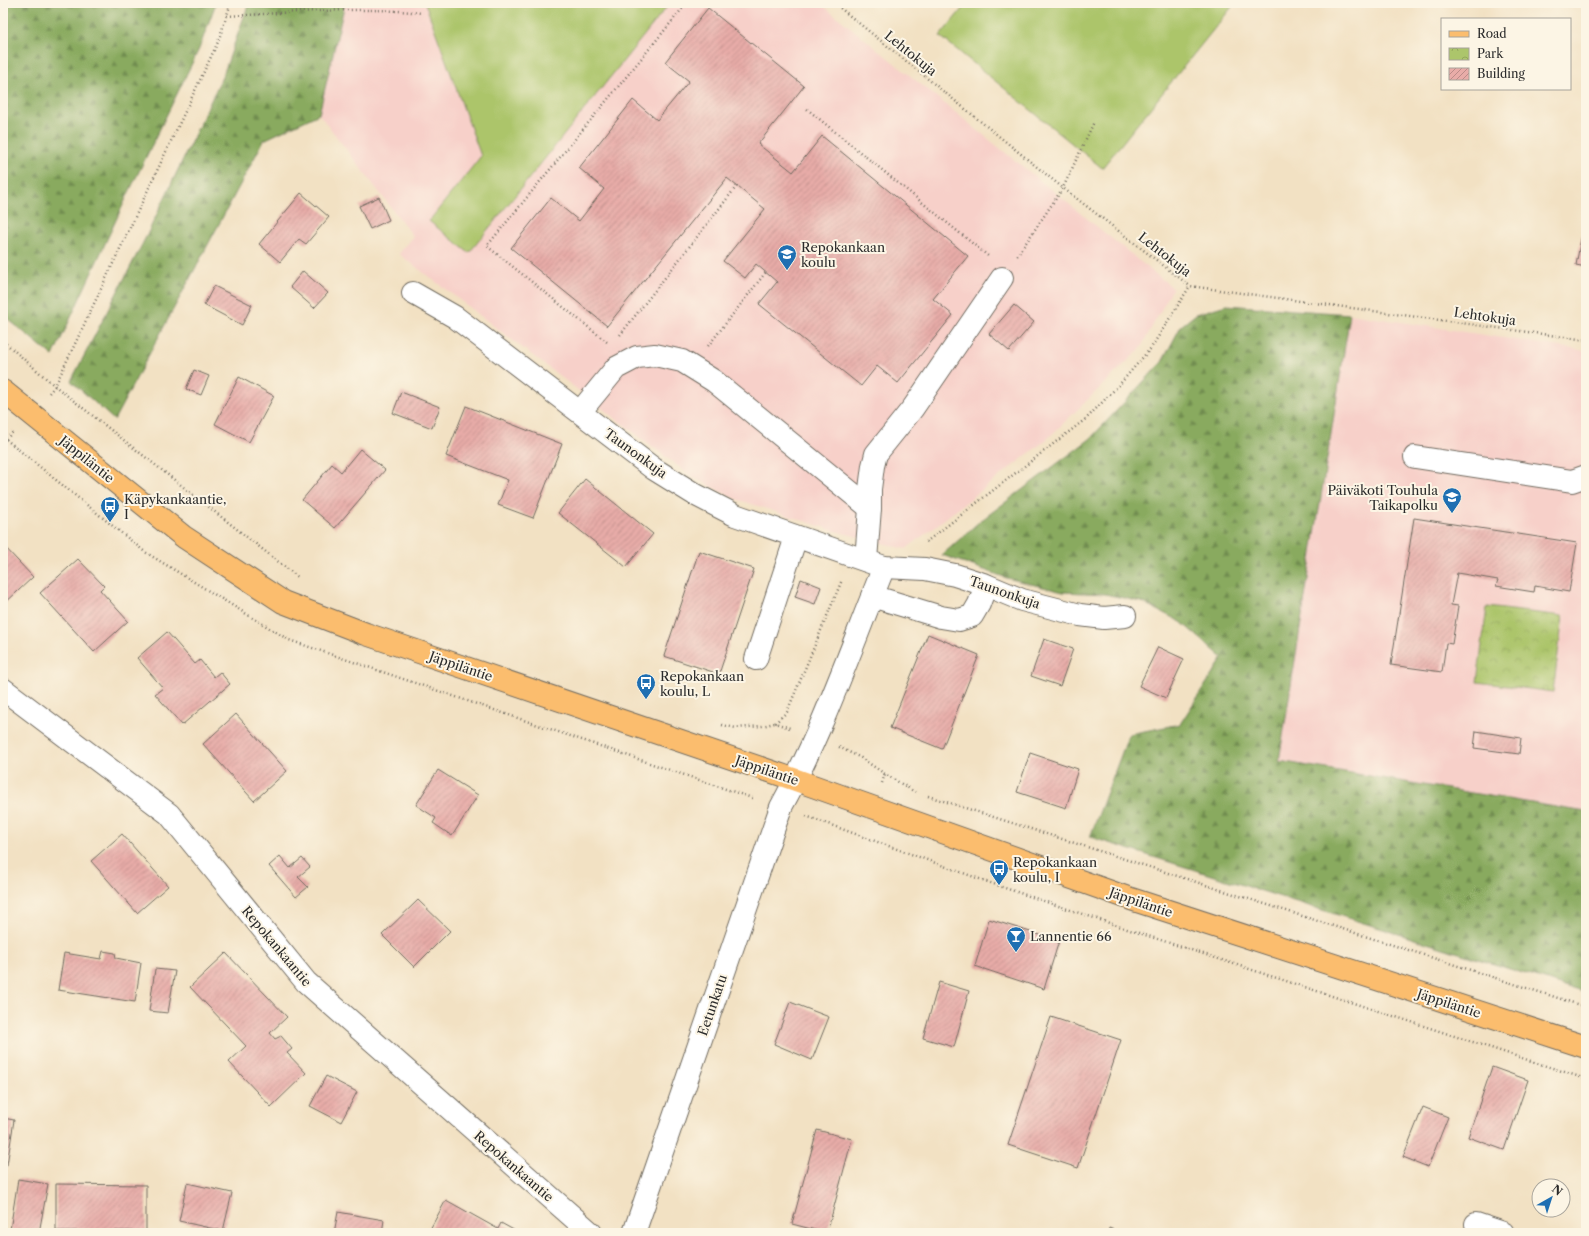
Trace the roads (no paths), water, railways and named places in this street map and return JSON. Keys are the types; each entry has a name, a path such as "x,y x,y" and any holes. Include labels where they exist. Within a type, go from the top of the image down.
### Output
{"main road":[{"name":"Jäppiläntie","path":"3,390 184,537 283,602 366,634 796,780 1131,899 1586,1047"}],"street":[{"path":"796,780 872,596 867,561 870,489 876,454 913,408 1004,274"},
{"name":"Taunonkuja","path":"413,293 455,317 654,469 696,496 735,515 867,561 955,576 986,585 1022,600 1080,615 1104,618 1125,616"},
{"path":"580,412 616,368 630,360 637,357 655,355 682,361 714,381 870,508"},
{"path":"1415,457 1572,481 1586,476"},
{"path":"756,659 796,536"},
{"path":"872,596 942,617 959,620 972,616 979,604 986,585"},
{"name":"Repokankaantie","path":"3,689 169,814 306,982 591,1233"},
{"name":"Eetunkatu","path":"634,1233 781,807 796,780"},
{"path":"1476,1224 1503,1233"}],"place":[{"name":"Repokankaan koulu","path":"787,271"},
{"name":"Päiväkoti Touhula Taikapolku","path":"1452,514"},
{"name":"Käpykankaantie, I","path":"110,523"},
{"name":"Repokankaan koulu, L","path":"646,700"},
{"name":"Repokankaan koulu, I","path":"999,886"},
{"name":"Lannentie 66","path":"1016,953"}]}
